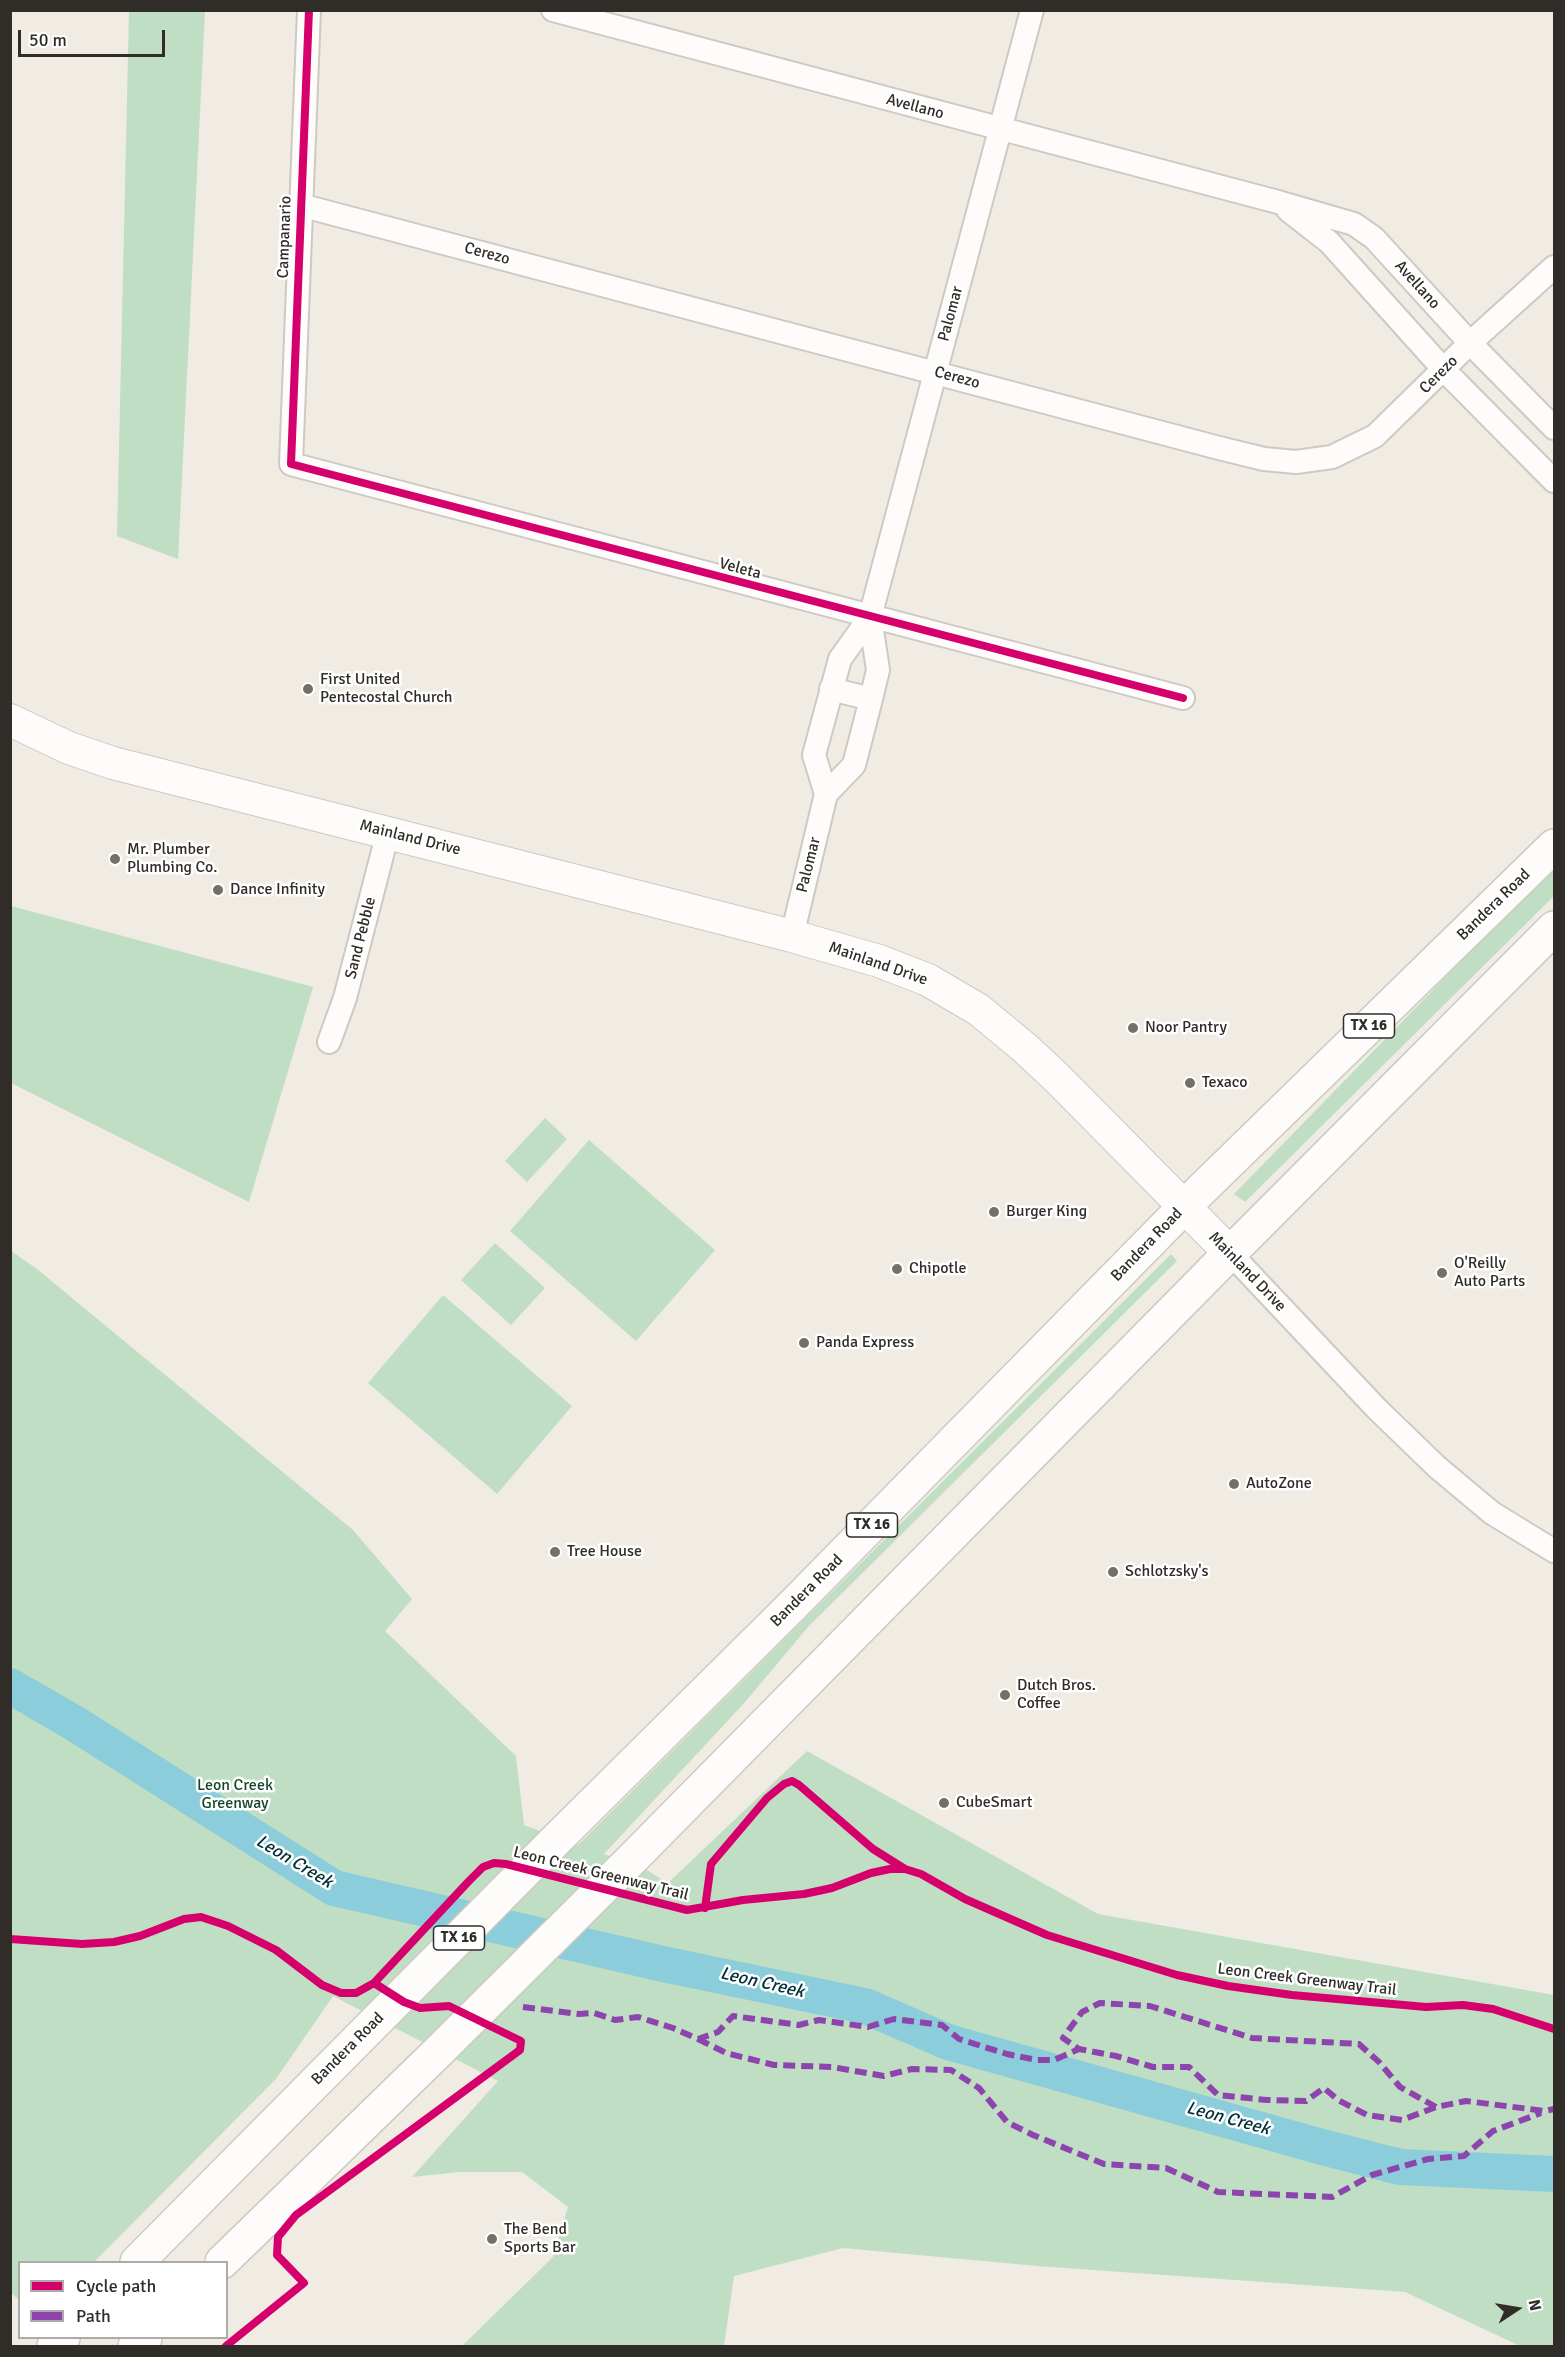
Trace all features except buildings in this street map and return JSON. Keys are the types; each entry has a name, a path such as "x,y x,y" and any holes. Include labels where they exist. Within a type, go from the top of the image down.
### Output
{"main road":[{"name":"Mainland Drive","path":"10,720 69,748 113,763 792,936 879,961 928,980 979,1010 1057,1077 1230,1253"},
{"name":"Bandera Road","path":"138,2261 801,1597 1184,1207 1554,846"},
{"path":"223,2261 633,1858 1554,928"}],"street":[{"name":"Campanario","path":"291,464 309,10"},
{"name":"Avellano","path":"553,10 1354,224 1374,238 1470,343 1554,428"},
{"name":"Palomar","path":"826,794 814,755 831,689 840,659 870,617 1032,10"},
{"name":"Avellano","path":"1278,202 1329,242 1444,370 1554,481"},
{"name":"Cerezo","path":"300,205 1219,448 1264,459 1296,462 1332,456 1375,436 1470,343 1554,267"},
{"path":"1504,430 1532,405"},
{"name":"Veleta","path":"291,464 1183,698"},
{"name":"Palomar","path":"792,936 826,794 854,765 871,699 878,670 870,617"},
{"path":"831,689 871,699"},
{"name":"Sand Pebble","path":"329,1042 345,998 388,832"},
{"name":"Mainland Drive","path":"1230,1253 1377,1409 1437,1467 1492,1513 1554,1551"}],"green space":[{"path":"129,11 205,11 178,559 117,536"},
{"path":"1554,866 1554,896 1245,1202 1234,1194"},
{"path":"11,906 313,987 249,1202 11,1083"},
{"path":"545,1118 567,1139 527,1182 505,1161"},
{"path":"589,1140 715,1250 636,1341 510,1231"},
{"path":"495,1243 545,1288 511,1325 461,1280"},
{"name":"Leon Creek Greenway","path":"11,1251 37,1269 353,1530 412,1599 385,1631 516,1756 524,1825 578,1845 1171,1254 1177,1261 808,1627 746,1701 604,1854 645,1869 668,1883 807,1751 1098,1914 1554,1995 1554,2346 1520,2346 1405,2292 1037,2266 843,2248 734,2276 724,2346 462,2346 553,2257 568,2207 522,2172 459,2172 412,2177 498,2081 333,1996 276,2079 95,2261 18,2261 18,2299 11,2293"},
{"path":"443,1295 572,1406 497,1494 368,1383"}],"waterway":[{"name":"Leon Creek","path":"10,1686 74,1723 334,1888 663,1964 865,2006 948,2042 1400,2167 1554,2174"}],"marked path":[{"path":"1436,2107 1400,2087 1379,2062 1359,2044 1252,2038 1150,2006 1100,2003 1082,2012 1063,2038 1079,2049 1116,2056 1153,2067 1189,2067 1218,2095 1306,2101 1324,2088 1338,2100 1367,2115 1402,2120 1436,2107 1466,2101 1545,2111 1554,2109"},
{"path":"523,2007 579,2014 594,2013 615,2020 638,2017 698,2039 718,2032 733,2016 799,2025 819,2020 868,2027 894,2019 942,2025 959,2039 1007,2054 1037,2060 1054,2060 1079,2049"},
{"path":"698,2039 726,2053 774,2065 832,2067 884,2076 912,2069 951,2070 979,2088 1007,2122 1033,2135 1104,2164 1166,2168 1218,2192 1332,2197 1372,2175 1428,2159 1464,2156 1493,2131 1541,2113"}],"cycle path":[{"path":"309,10 291,464 1183,698"},
{"path":"705,1908 711,1864 767,1798 784,1784 792,1781 873,1849 905,1869"},
{"name":"Leon Creek Greenway Trail","path":"10,1939 82,1944 114,1942 140,1936 184,1919 201,1917 228,1926 276,1950 322,1985 341,1993 356,1993 374,1983 468,1882 483,1867 494,1863 506,1864 687,1910 743,1900 804,1894 832,1888 871,1873 905,1869 921,1874 965,1899 1047,1935 1177,1975 1228,1986 1292,1995 1426,2007 1463,2005 1493,2009 1554,2029"},
{"path":"226,2346 304,2283 277,2255 278,2237 296,2215 520,2050 521,2041 449,2006 420,2008 404,2002 374,1983"}],"place":[{"name":"First United Pentecostal Church","path":"308,689"},
{"name":"Mr. Plumber Plumbing Co.","path":"115,859"},
{"name":"Dance Infinity","path":"218,890"},
{"name":"Noor Pantry","path":"1133,1028"},
{"name":"Texaco","path":"1190,1083"},
{"name":"Burger King","path":"994,1212"},
{"name":"Chipotle","path":"897,1269"},
{"name":"O'Reilly Auto Parts","path":"1442,1273"},
{"name":"Panda Express","path":"804,1343"},
{"name":"AutoZone","path":"1234,1484"},
{"name":"Tree House","path":"555,1552"},
{"name":"Schlotzsky's","path":"1113,1572"},
{"name":"Dutch Bros. Coffee","path":"1005,1695"},
{"name":"CubeSmart","path":"944,1803"},
{"name":"The Bend Sports Bar","path":"492,2239"}]}
